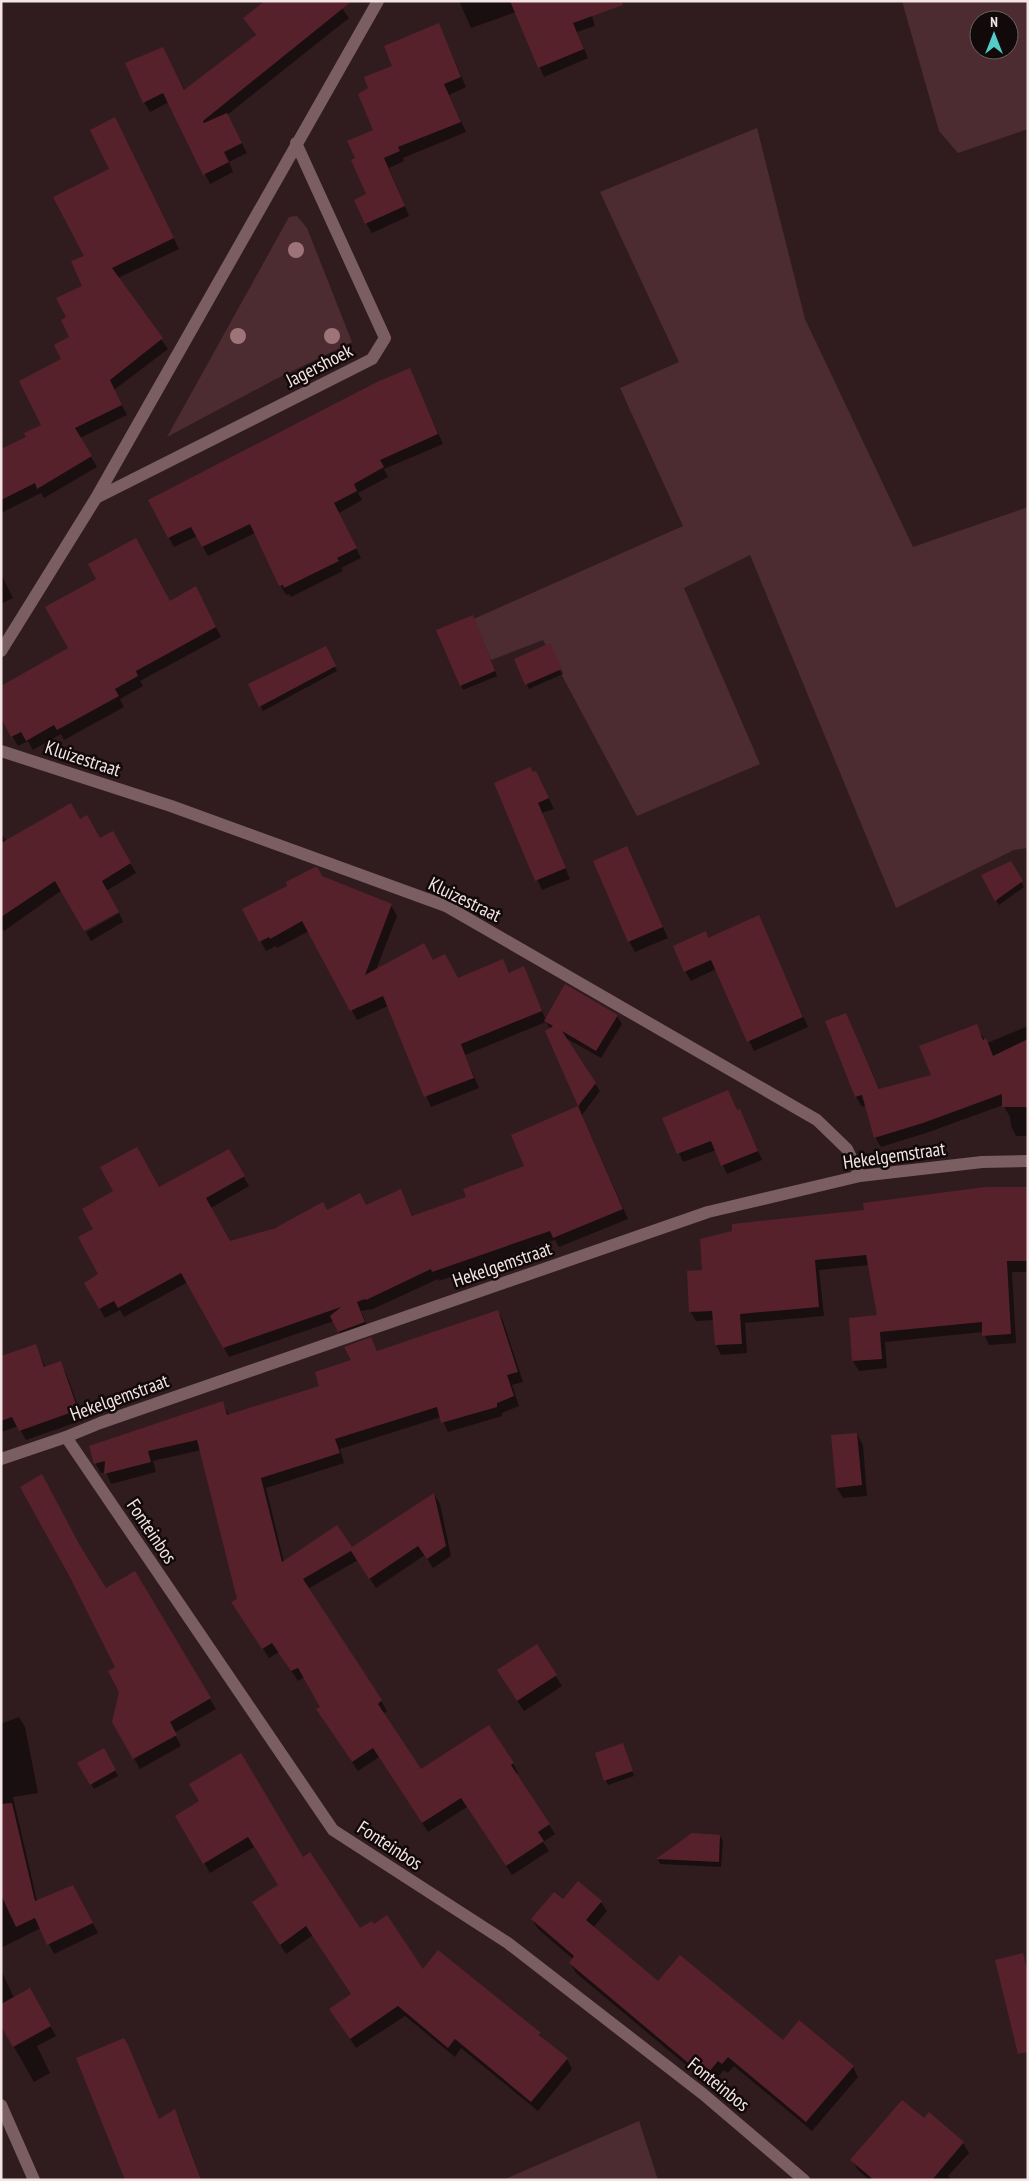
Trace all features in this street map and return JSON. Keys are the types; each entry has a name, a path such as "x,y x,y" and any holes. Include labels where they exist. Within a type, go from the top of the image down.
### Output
{"street":[{"path":"1,651 96,498 378,1"},
{"name":"Jagershoek","path":"96,498 372,359 385,338 296,143"},
{"name":"Kluizestraat","path":"1,751 171,806 446,906 817,1120 847,1149 860,1176"},
{"name":"Hekelgemstraat","path":"1,1459 708,1212 860,1176 982,1162 1028,1161"},
{"name":"Fonteinbos","path":"66,1437 333,1830 508,1943 703,2094 804,2180"},
{"path":"1,2105 34,2180"}],"shaded area":[{"path":"902,1 1028,1 1028,129 958,153 939,131"},
{"path":"757,128 805,319 913,547 1028,507 1028,848 1014,850 896,908 750,555 684,588 760,764 637,816 543,640 491,660 469,621 683,526 620,388 679,362 600,192"},
{"path":"297,216 307,228 352,342 274,380 167,437 289,217"},
{"path":"639,2121 658,2180 503,2180"}],"building":[{"path":"265,1 352,1 203,121 204,123 227,113 242,143 224,152 229,162 203,175 163,93 143,103 125,63 163,47 184,90 256,35 243,18"},
{"path":"510,1 622,1 623,5 573,23 584,49 538,68"},
{"path":"439,23 461,77 444,84 461,122 398,147 400,151 384,158 405,206 365,224 354,200 366,194 351,160 355,158 347,141 373,130 358,94 368,88 364,77 392,66 384,46"},
{"path":"115,117 174,238 112,268 163,338 110,380 122,405 75,428 92,456 37,489 35,483 1,500 1,449 26,437 24,433 41,425 19,381 61,359 54,345 69,337 61,320 66,317 56,298 82,286 71,261 84,256 53,197 109,169 90,130"},
{"path":"410,368 438,434 380,460 384,467 354,484 357,491 334,503 357,548 337,558 339,561 284,588 283,585 279,586 250,524 202,547 191,527 168,538 148,500 377,382"},
{"path":"136,538 170,601 196,586 216,627 136,671 138,676 115,689 119,696 57,730 54,725 26,741 21,732 11,737 1,718 1,686 68,648 45,607 96,579 88,564"},
{"path":"473,615 495,671 460,686 436,630"},
{"path":"550,643 562,669 525,685 514,659"},
{"path":"326,646 336,666 259,707 248,684"},
{"path":"530,767 533,772 536,771 549,798 538,803 566,868 535,881 494,783"},
{"path":"71,803 80,819 87,815 100,838 113,831 131,863 102,881 119,912 84,931 55,881 1,917 1,843"},
{"path":"627,846 663,927 628,942 593,861"},
{"path":"1011,861 1023,881 995,901 981,875"},
{"path":"315,867 318,868 322,876 392,904 365,975 424,943 433,960 445,954 458,978 503,959 509,973 524,966 542,1011 461,1044 474,1078 424,1097 383,996 350,1011 302,921 270,939 269,937 259,942 242,909 287,886 286,882"},
{"path":"759,915 803,1017 747,1042 711,960 684,972 673,946 706,931 708,938"},
{"path":"565,984 618,1015 596,1051 562,1031 596,1083 578,1106 545,1031 553,1026 544,1021"},
{"path":"846,1013 879,1089 931,1075 919,1046 977,1024 983,1040 986,1038 993,1056 1028,1039 1028,1107 1002,1107 1002,1094 923,1123 874,1138 862,1095 855,1097 825,1021"},
{"path":"728,1090 737,1110 740,1109 758,1151 721,1166 711,1141 677,1154 662,1118"},
{"path":"578,1106 623,1209 553,1238 550,1231 432,1272 431,1269 366,1300 357,1302 365,1322 338,1332 330,1316 341,1307 223,1348 181,1273 118,1308 114,1301 99,1309 84,1283 98,1274 78,1237 93,1229 82,1209 113,1191 100,1167 137,1147 159,1187 229,1149 245,1176 206,1198 230,1241 275,1228 323,1202 327,1210 360,1193 366,1205 401,1189 412,1216 466,1197 463,1189 524,1166 511,1135"},
{"path":"985,1187 1028,1187 1028,1261 1007,1261 1011,1334 982,1336 982,1322 880,1332 882,1359 852,1361 849,1318 877,1315 866,1255 815,1260 819,1307 740,1314 742,1344 715,1345 712,1311 689,1312 687,1271 702,1270 700,1239 732,1231 732,1224 864,1210 863,1203"},
{"path":"498,1310 518,1372 507,1375 514,1396 497,1403 497,1407 441,1423 437,1407 335,1439 340,1453 261,1478 282,1562 337,1525 352,1547 434,1493 446,1546 427,1559 418,1546 369,1579 351,1551 303,1579 382,1700 378,1704 421,1769 489,1725 514,1763 511,1765 550,1824 538,1832 544,1841 506,1866 461,1798 422,1823 373,1748 352,1762 316,1709 320,1707 298,1668 291,1671 272,1643 262,1649 231,1602 237,1599 197,1440 148,1451 151,1462 104,1474 105,1461 94,1464 89,1446 223,1401 227,1415 319,1386 315,1372 351,1360 344,1347 371,1337 377,1351"},
{"path":"36,1344 44,1367 61,1361 78,1410 19,1431 12,1417 1,1421 1,1356"},
{"path":"857,1433 862,1485 836,1488 831,1435"},
{"path":"42,1474 79,1544 106,1588 135,1571 211,1698 170,1722 177,1735 133,1759 112,1722 119,1692 108,1671 115,1667 68,1574 20,1487"},
{"path":"537,1644 557,1675 517,1701 497,1670"},
{"path":"623,1743 633,1771 604,1781 595,1753"},
{"path":"104,1748 116,1770 90,1785 77,1763"},
{"path":"241,1753 303,1857 310,1852 360,1928 372,1921 374,1924 387,1915 423,1969 438,1950 541,2033 539,2035 568,2058 531,2102 455,2039 448,2048 398,2006 350,2039 329,2009 351,1994 306,1926 280,1945 252,1902 278,1885 248,1837 203,1864 175,1816 199,1801 189,1784"},
{"path":"12,1803 35,1901 73,1885 93,1923 47,1945 35,1918 16,1927 1,1895 1,1804"},
{"path":"692,1833 720,1835 719,1862 656,1859"},
{"path":"578,1881 602,1901 586,1920 658,1981 680,1955 783,2040 799,2020 854,2066 806,2122 728,2057 722,2064 718,2061 705,2077 569,1963 574,1956 531,1919 554,1892 563,1899"},
{"path":"1023,1953 1028,1973 1028,2052 1018,2054 995,1960"},
{"path":"30,1988 51,2026 13,2047 1,2026 1,2004"},
{"path":"124,2038 159,2119 175,2109 201,2180 125,2180 76,2058"},
{"path":"902,2100 924,2118 929,2112 964,2142 932,2180 874,2180 850,2160"}]}
